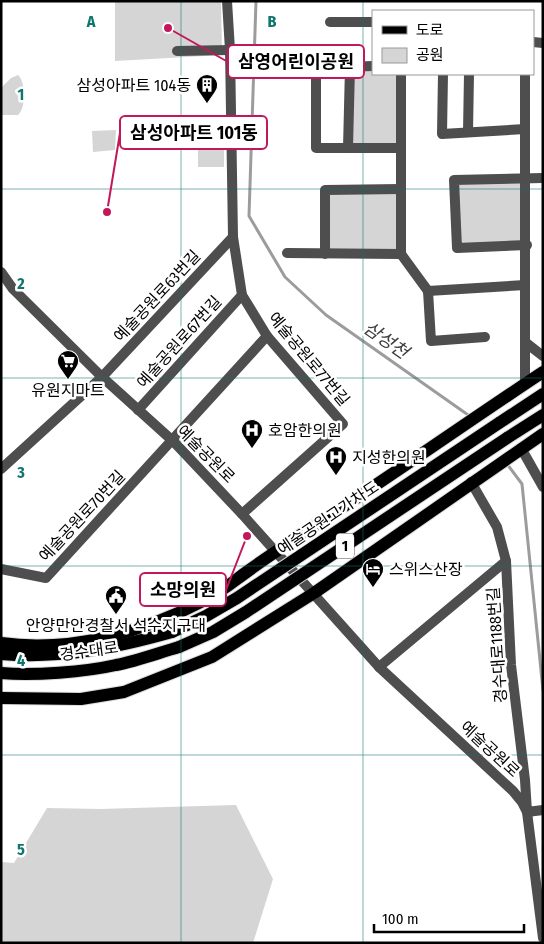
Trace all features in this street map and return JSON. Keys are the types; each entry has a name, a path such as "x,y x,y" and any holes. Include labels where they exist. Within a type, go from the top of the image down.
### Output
{"main road":[{"path":"1,643 20,646 69,644 104,638 163,620 206,600 543,372"},
{"name":"예술공원고가차도","path":"172,632 206,616 237,598 543,394"},
{"name":"예술공원고가차도","path":"179,647 213,632 246,612 543,415"},
{"path":"1,698 82,699 124,692 212,657 314,593 543,434"},
{"name":"경수대로","path":"1,654 77,654 124,645 172,632"},
{"name":"경수대로","path":"1,673 74,671 116,666 179,647"}],"street":[{"name":"예술공원로77번길","path":"228,1 233,237 242,295 267,336 343,424 242,514"},
{"path":"330,22 372,22"},
{"path":"176,52 230,50"},
{"path":"372,66 316,68 316,148 401,148"},
{"path":"348,148 350,67"},
{"path":"402,75 401,254 428,291 431,341 486,337"},
{"path":"443,75 442,134 525,129"},
{"path":"468,132 469,75"},
{"path":"524,75 524,177 527,245 525,285 526,384"},
{"path":"527,245 456,248 454,180 543,178"},
{"path":"325,254 325,190 401,189"},
{"name":"예술공원로63번길","path":"1,469 102,377 233,237"},
{"path":"287,253 401,254"},
{"name":"예술공원로","path":"1,272 13,289 102,377 172,440 276,551 379,667 513,791 522,802 536,811 543,938"},
{"path":"428,291 525,285"},
{"name":"예술공원로67번길","path":"138,410 242,295"},
{"path":"172,440 267,336"},
{"path":"526,342 543,356"},
{"name":"예술공원로70번길","path":"1,569 46,578 172,440"},
{"path":"520,450 543,488"},
{"name":"경수대로1188번길","path":"476,479 497,527 506,562 511,665 526,780 536,811"},
{"path":"379,667 506,562"}],"green space":[{"path":"115,1 221,1 222,55 115,61"},
{"path":"372,66 372,75 401,75 401,148 348,148 350,67"},
{"path":"18,75 21,78 24,89 24,101 21,112 18,115 1,115 1,88 11,78"},
{"path":"116,130 115,150 93,152 92,131"},
{"path":"198,138 224,138 224,167 198,167"},
{"path":"524,177 527,245 457,248 454,180"},
{"path":"401,189 401,254 325,254 325,190"},
{"path":"236,805 273,879 253,943 1,943 1,862 14,863 47,808 100,809"}],"waterway":[{"name":"삼성천","path":"256,1 249,216 285,277 326,315 471,417"},
{"name":"삼성천","path":"507,464 522,484 543,690"}],"place":[{"name":"삼영어린이공원","path":"168,28"},
{"name":"삼성아파트 104동","path":"207,104"},
{"name":"삼성아파트 101동","path":"107,212"},
{"name":"유원지마트","path":"68,380"},
{"name":"호암한의원","path":"252,449"},
{"name":"지성한의원","path":"336,476"},
{"name":"소망의원","path":"247,536"},
{"name":"스위스산장","path":"373,588"},
{"name":"안양만안경찰서 석수지구대","path":"116,615"}]}
